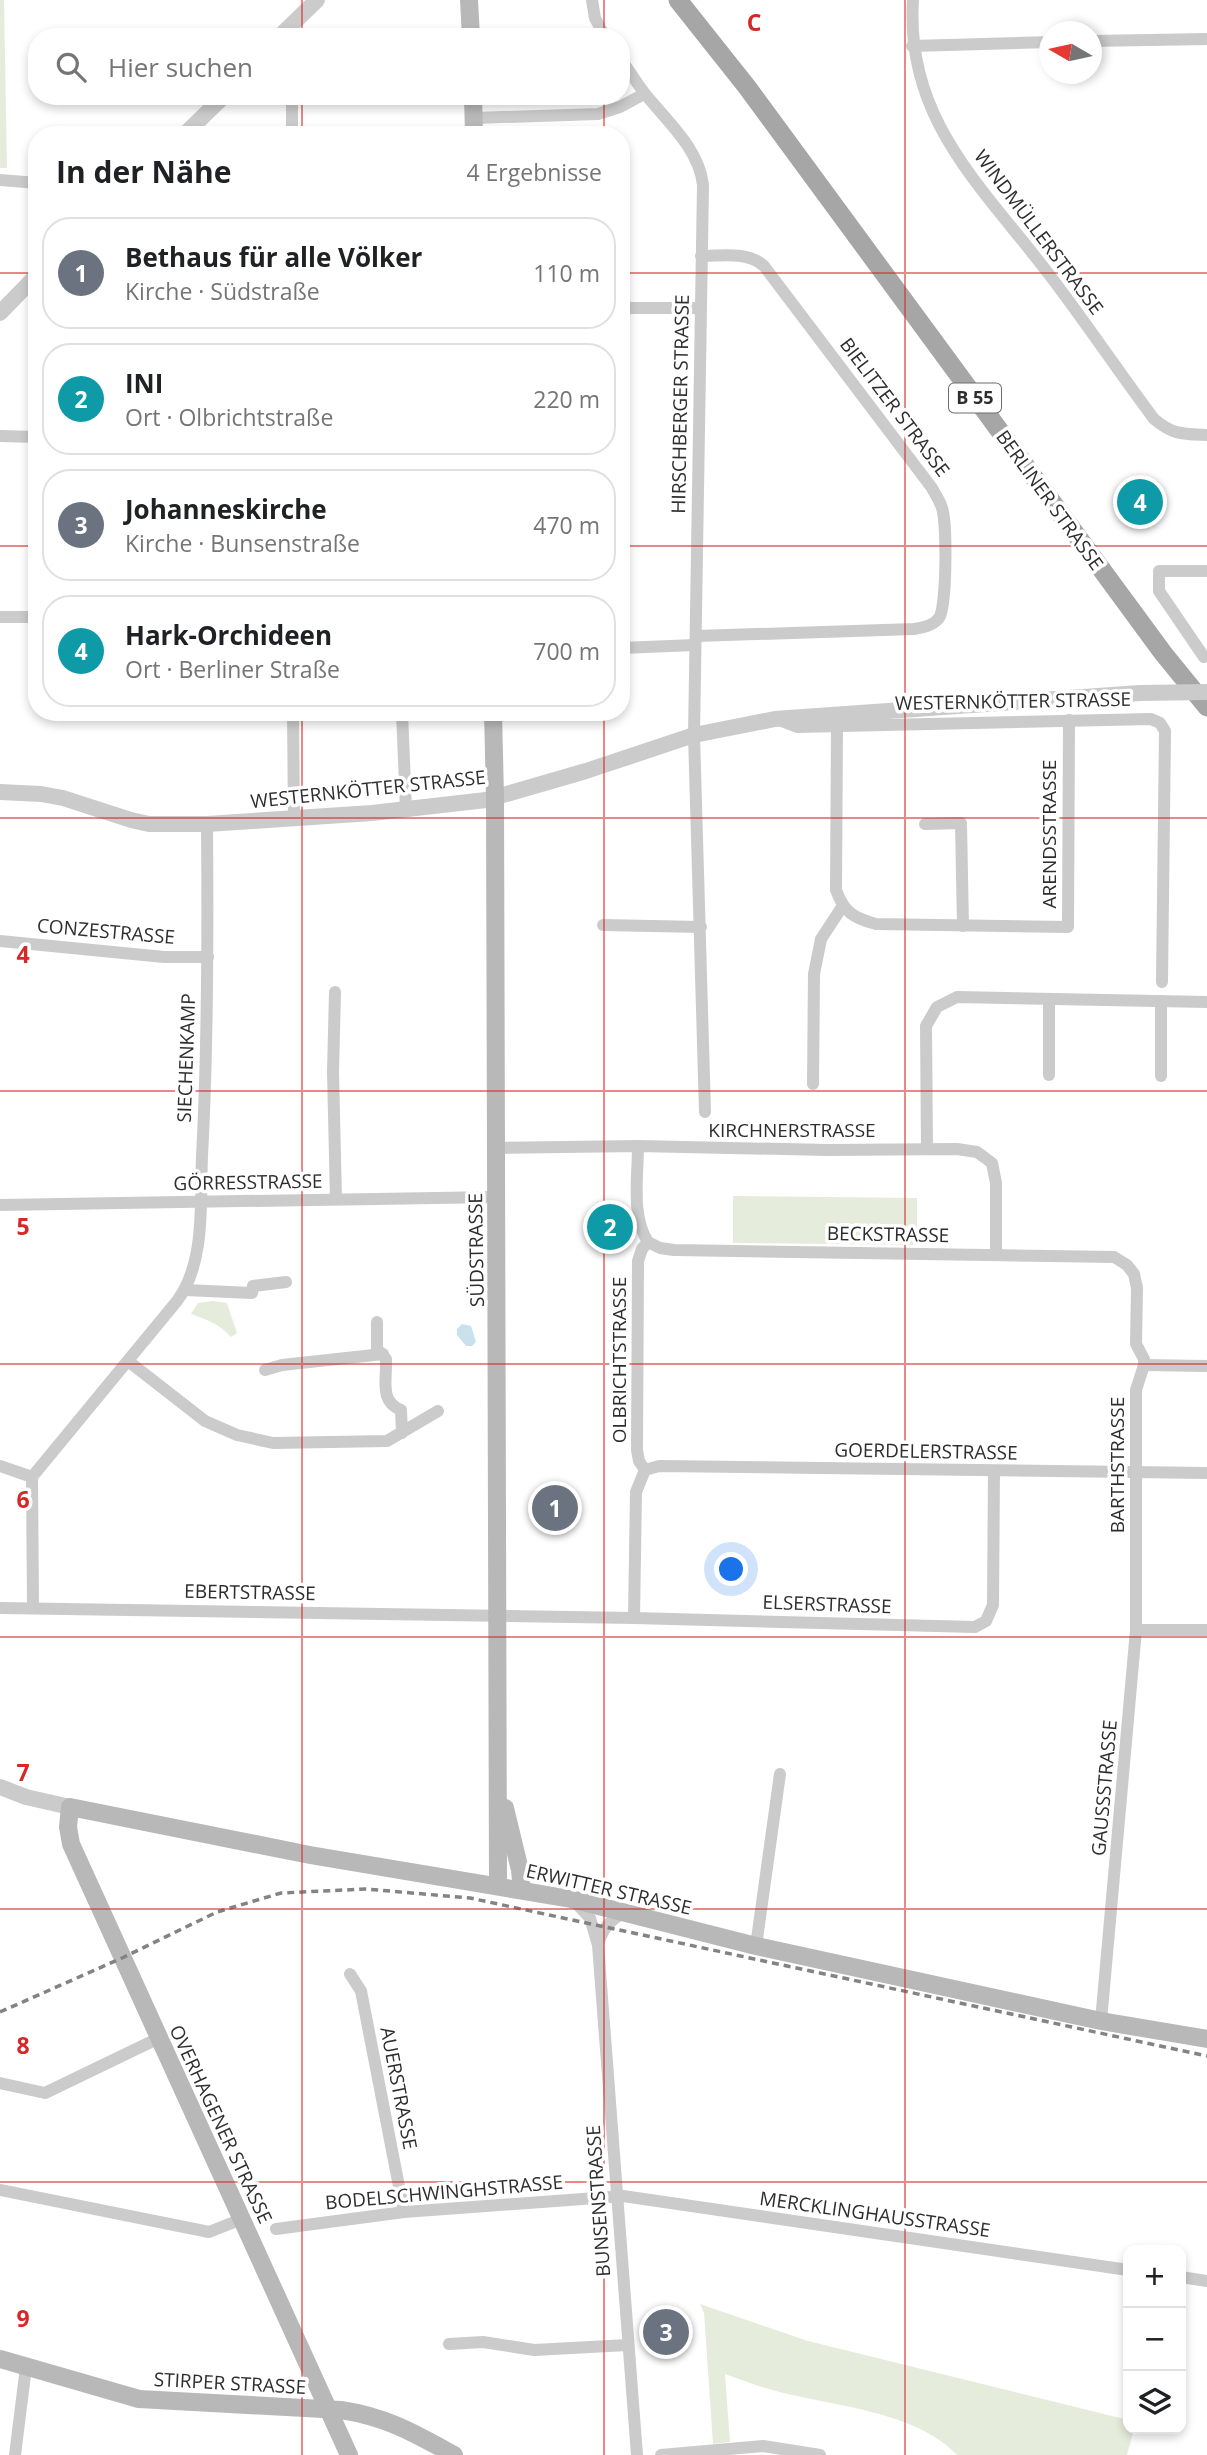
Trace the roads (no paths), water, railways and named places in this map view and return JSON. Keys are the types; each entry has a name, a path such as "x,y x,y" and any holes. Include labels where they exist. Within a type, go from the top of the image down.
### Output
{"main road":[{"path":"469,0 471,28"},
{"name":"BERLINER STRASSE","path":"678,0 747,87 1147,630 1207,707"},
{"name":"BERLINER STRASSE","path":"696,0 747,87"},
{"path":"473,105 474,126"},
{"name":"SÜDSTRASSE","path":"493,721 500,1788 498,1886"},
{"name":"SÜDSTRASSE","path":"500,1788 520,1870 522,1890"},
{"name":"ERWITTER STRASSE","path":"70,1807 296,1853 571,1899 756,1947 1101,2021 1207,2039"},
{"name":"OVERHAGENER STRASSE","path":"70,1807 68,1827 71,1844 349,2455"},
{"name":"STIRPER STRASSE","path":"0,2359 139,2399 330,2410 372,2415 397,2424 454,2455"}],"street":[{"path":"289,28 317,0"},
{"path":"592,0 595,18 600,28"},
{"name":"WINDMÜLLERSTRASSE","path":"912,0 912,46 925,97 948,144 1052,277 1154,419 1168,431 1184,435 1207,435"},
{"path":"1102,41 1207,39"},
{"path":"912,46 1039,42"},
{"name":"HIRSCHBERGER STRASSE","path":"630,73 695,156 702,171 694,735 705,1112"},
{"path":"630,102 644,94"},
{"path":"193,126 215,105"},
{"path":"292,105 292,126"},
{"path":"474,126 598,114 624,105"},
{"path":"0,180 28,182"},
{"name":"BIELITZER STRASSE","path":"630,647 696,640 914,629 926,627 939,618 944,604 945,523 942,508 932,488 764,266 758,260 747,257 701,256"},
{"path":"0,313 28,284"},
{"path":"630,309 701,309"},
{"path":"0,436 28,436"},
{"path":"1204,657 1159,591 1159,571 1207,571"},
{"path":"0,617 28,617"},
{"name":"WESTERNKÖTTER STRASSE","path":"0,792 63,798 149,824 295,819 406,809 495,797 586,772 694,735 775,719 1140,693 1207,692"},
{"name":"WESTERNKÖTTER STRASSE","path":"775,719 797,727 1151,719 1160,723 1165,731 1162,982"},
{"name":"ARENDSSTRASSE","path":"842,907 860,920 876,924 1068,927 1069,720"},
{"path":"293,721 295,819"},
{"path":"402,721 406,809"},
{"path":"813,1084 814,974 821,939 842,907 836,890 837,726"},
{"path":"925,824 961,823 963,926"},
{"name":"SIECHENKAMP","path":"32,1477 185,1290 197,1241 206,1080 207,824"},
{"path":"603,925 701,927"},
{"name":"CONZESTRASSE","path":"0,941 163,957 208,957"},
{"path":"335,992 333,1072 336,1199"},
{"path":"927,1149 926,1026 937,1007 957,998 1207,1002"},
{"path":"1049,1000 1049,1075"},
{"path":"1161,1001 1161,1076"},
{"path":"638,1146 638,1220 641,1232 648,1242"},
{"name":"KIRCHNERSTRASSE","path":"496,1148 638,1146 927,1149 977,1152 992,1163 996,1183 996,1255"},
{"name":"GÖRRESSTRASSE","path":"0,1205 496,1197"},
{"name":"BECKSTRASSE","path":"648,1242 674,1251 1114,1257 1127,1265"},
{"name":"OLBRICHTSTRASSE","path":"634,1618 636,1492 645,1471 637,1450 638,1261 648,1242"},
{"name":"BARTHSTRASSE","path":"1127,1265 1134,1274 1137,1288 1136,1344 1144,1359 1136,1390 1136,1630"},
{"path":"185,1290 252,1293 253,1286 286,1282"},
{"path":"377,1322 377,1349 387,1363 387,1399 401,1410 402,1433"},
{"path":"265,1370 282,1365 383,1354"},
{"path":"128,1361 205,1422 237,1435 273,1443 387,1441 438,1411"},
{"path":"1144,1365 1207,1366"},
{"path":"0,1466 32,1477 33,1608"},
{"name":"GOERDELERSTRASSE","path":"645,1471 659,1466 1207,1473"},
{"name":"ELSERSTRASSE","path":"498,1616 975,1627 986,1621 993,1605 994,1471"},
{"name":"EBERTSTRASSE","path":"0,1608 498,1616"},
{"path":"1136,1630 1207,1630"},
{"name":"GAUSSSTRASSE","path":"1101,2021 1136,1630"},
{"path":"756,1947 780,1774"},
{"name":"ERWITTER STRASSE","path":"0,1787 26,1797 70,1807"},
{"name":"BUNSENSTRASSE","path":"571,1899 585,1910 590,1918 598,1945 637,2455"},
{"path":"598,1945 606,1926 613,1918 625,1912"},
{"name":"AUERSTRASSE","path":"350,1974 361,1991 404,2212"},
{"path":"0,2083 45,2093 159,2038"},
{"path":"0,2190 209,2232 242,2219"},
{"name":"BODELSCHWINGHSTRASSE","path":"276,2229 404,2212 617,2196"},
{"name":"MERCKLINGHAUSSTRASSE","path":"617,2196 1123,2269"},
{"path":"1186,2278 1207,2281"},
{"path":"449,2344 483,2342 534,2350 628,2345"},
{"path":"15,2455 26,2367"},
{"path":"661,2455 721,2453 763,2446 820,2455"}],"water":[{"path":"462,1324 471,1326 476,1342 472,1346 466,1346 457,1335 457,1329"}],"railway":[{"path":"0,2012 217,1912 281,1893 366,1889 470,1898 1207,2056"}],"place":[{"name":"Hark-Orchideen","path":"1140,502"},
{"name":"INI","path":"610,1227"},
{"name":"Bethaus für alle Völker","path":"555,1508"},
{"name":"Johanneskirche","path":"666,2332"}]}
